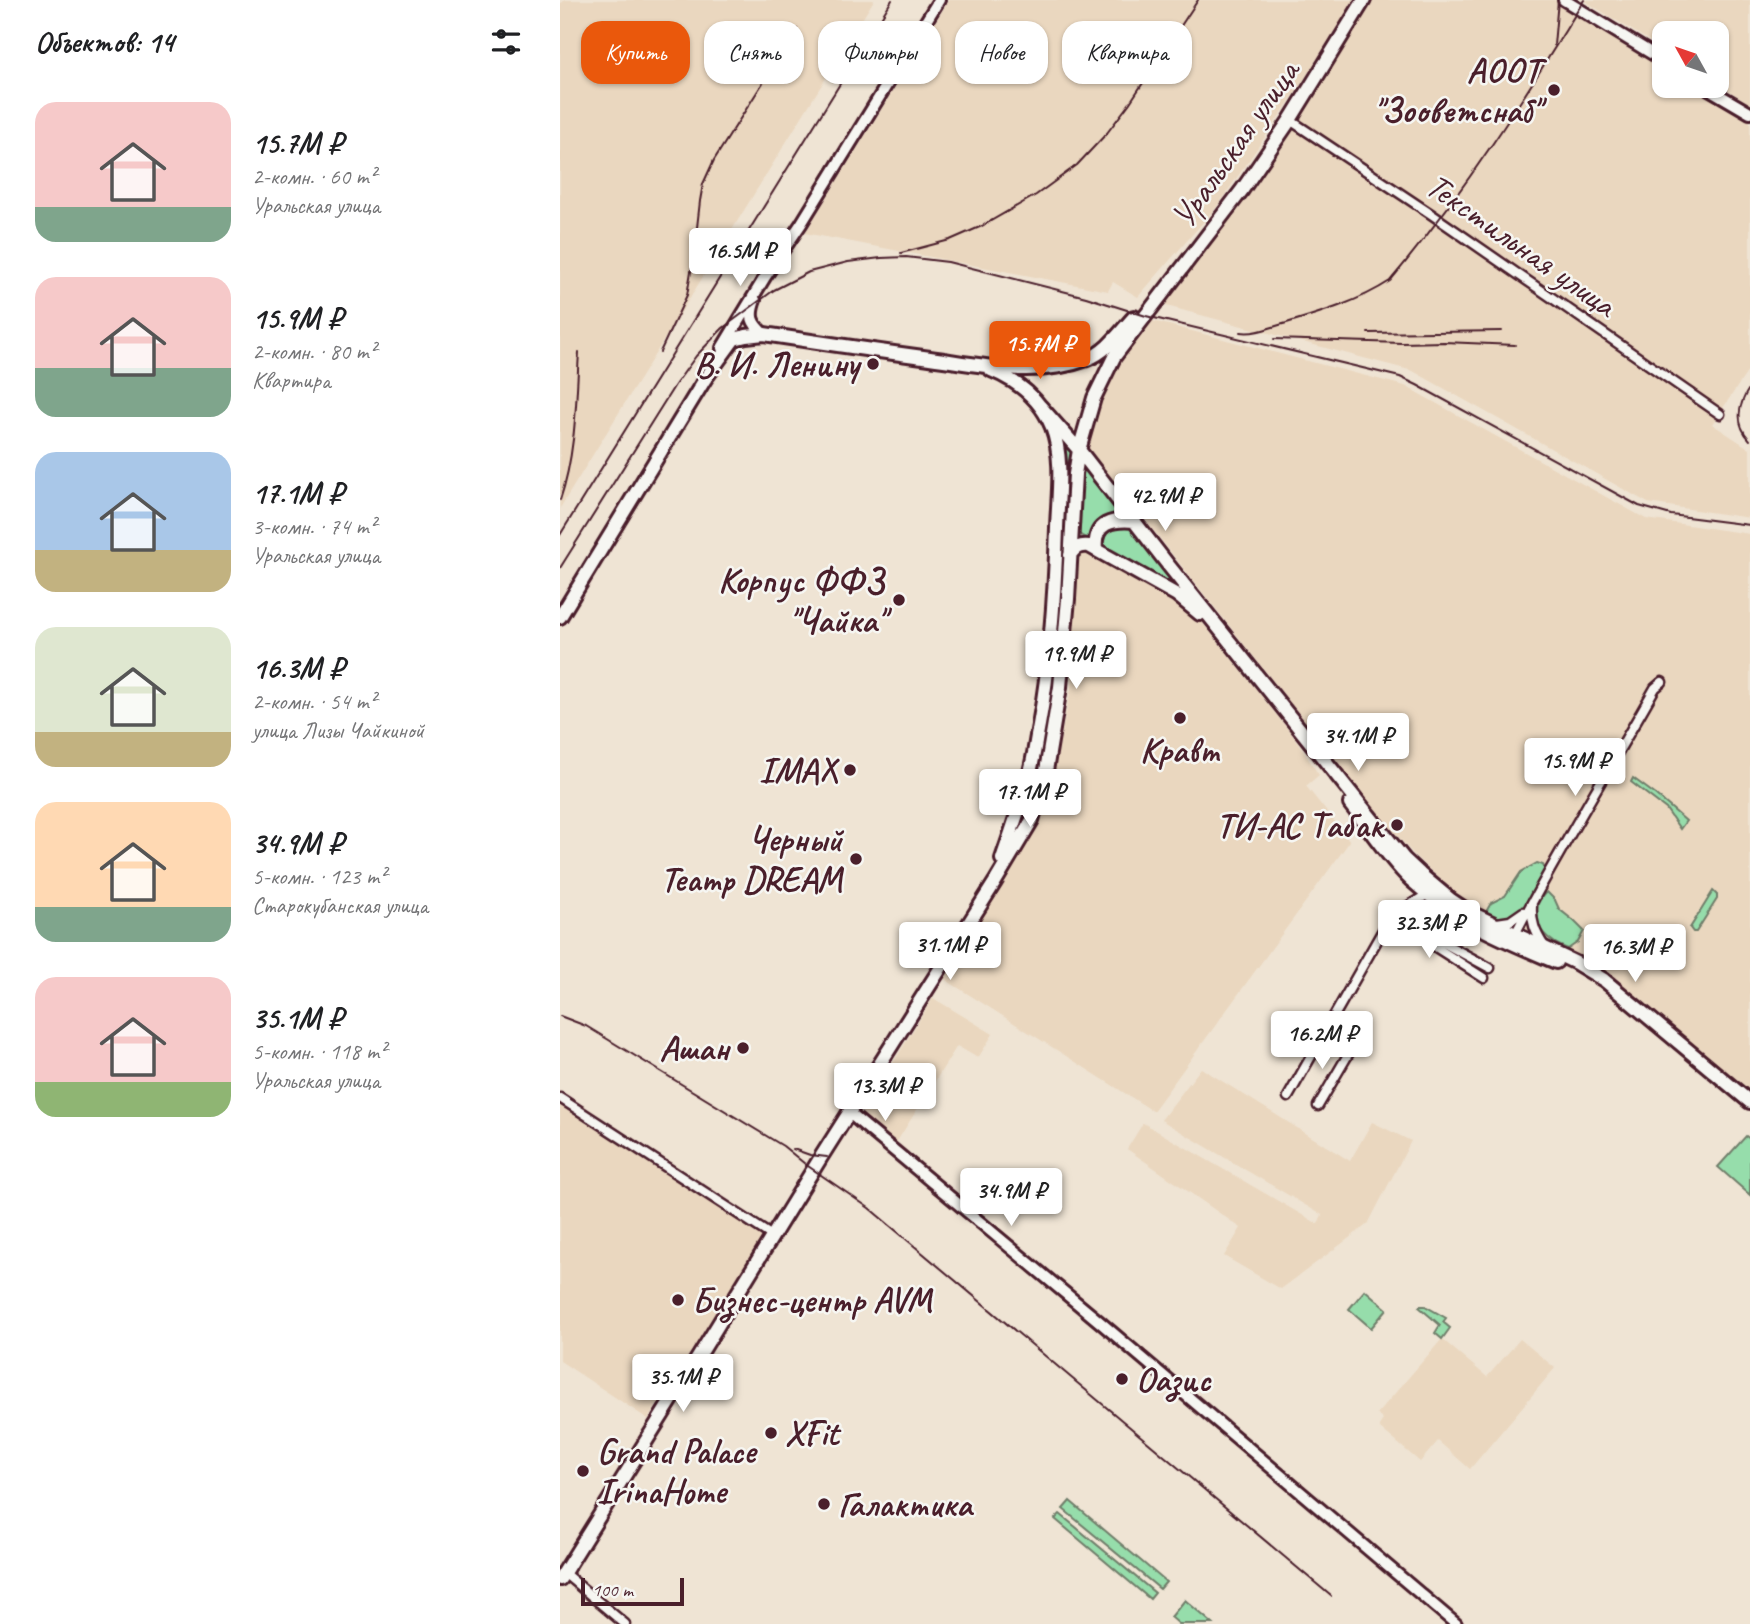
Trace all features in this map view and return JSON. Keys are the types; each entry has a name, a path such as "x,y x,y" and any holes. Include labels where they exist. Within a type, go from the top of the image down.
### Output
{"main road":[{"name":"Уральская улица","path":"1087,359 1104,349 1138,313 1157,298 1242,190 1364,0"},
{"name":"Уральская улица","path":"1079,450 1094,398 1106,371 1127,338 1193,253"},
{"path":"560,617 705,379 734,339 764,334 1005,368 1059,367 1097,359 1106,371"},
{"path":"974,364 1016,382 1079,450 1397,865 1452,913 1476,927 1545,948 1604,980 1750,1102"},
{"path":"995,882 1031,769 1050,653 1059,466 1058,445 1051,424 1040,406"},
{"path":"562,1576 1032,820 1043,784 1060,687 1073,496 1079,450"},
{"path":"1096,550 1097,534 1110,521 1135,521"},
{"path":"1070,555 1075,548 1089,546 1203,612 1404,859 1420,874 1451,900 1481,919 1593,981 1750,1112"},
{"path":"1050,653 1057,648 1065,629"},
{"path":"1022,801 1031,797 1043,784"}],"street":[{"path":"705,379 765,276 801,224 939,0"},
{"path":"1564,0 1652,54"},
{"path":"1724,98 1750,113"},
{"name":"Текстильная улица","path":"1290,119 1720,414"},
{"path":"764,334 753,322 751,312 765,276"},
{"path":"1512,938 1655,688 1662,682"},
{"path":"1288,1097 1387,923 1428,894"},
{"path":"1481,919 1498,923 1510,921 1525,911 1533,899"},
{"path":"1533,899 1533,926 1545,948"},
{"path":"1405,908 1440,941 1490,968"},
{"path":"1440,941 1437,948 1485,978"},
{"path":"1318,1106 1349,1053 1322,1037"},
{"path":"560,1098 772,1236"},
{"path":"848,1112 1456,1624"},
{"path":"562,1576 625,1624"}],"shaded area":[{"path":"565,0 874,0 861,21 818,21 818,84 822,84 560,508 560,4"},
{"path":"949,0 1354,0 1296,92 1218,205 1138,297 1113,282 1108,291 805,233 897,84 941,84 941,21 936,21"},
{"path":"1370,0 1555,0 1652,60 1652,98 1714,98 1750,120 1750,368 1712,424 1750,449 1750,518 1648,503 1413,371 1159,304 1239,209"},
{"path":"1583,0 1750,0 1750,104 1729,91 1729,21 1652,21 1652,43"},
{"path":"1149,320 1405,386 1646,519 1750,534 1750,1096 1596,968 1490,919 1471,907 1416,857 1382,818 1085,444 1115,362"},
{"path":"1087,552 1176,598 1199,618 1294,737 1319,775 1306,786 1350,841 1153,1111 938,975 1039,821 1051,786 1071,688 1077,556"},
{"path":"933,998 993,1034 978,1058 957,1046 896,1143 861,1115"},
{"path":"1201,1068 1350,1161 1372,1122 1411,1141 1368,1224 1281,1289 1224,1256 1241,1228 1127,1149 1143,1123 1318,1224 1322,1215 1161,1120"},
{"path":"560,1101 765,1235 648,1419 560,1361"},
{"path":"1442,1339 1487,1377 1520,1339 1555,1368 1470,1469 1438,1441 1420,1462 1380,1428 1383,1420 1377,1414"}],"green space":[{"path":"1038,327 1070,348 1073,353 1057,359 1028,362 1033,331"},
{"path":"1064,443 1073,454 1060,636 1065,470"},
{"path":"1081,464 1121,515 1091,541 1077,533"},
{"path":"1111,524 1130,526 1174,585 1099,546 1099,537"},
{"path":"1633,778 1686,821 1680,829 1666,809 1631,782"},
{"path":"1537,863 1543,865 1545,870 1522,909 1507,918 1487,916 1491,903 1505,896 1521,872"},
{"path":"1713,891 1717,899 1696,932 1693,932 1690,928"},
{"path":"1547,892 1559,909 1584,931 1578,942 1568,949 1549,938 1536,921 1537,906"},
{"path":"1746,1136 1750,1139 1750,1195 1718,1167"},
{"path":"1365,1290 1387,1309 1371,1328 1349,1309"},
{"path":"1420,1306 1446,1318 1443,1322 1450,1328 1442,1339 1435,1333 1440,1325"},
{"path":"1070,1501 1166,1582 1160,1589 1063,1509"},
{"path":"1060,1514 1155,1593 1150,1599 1055,1519"},
{"path":"1185,1600 1213,1624 1179,1624 1171,1617"}],"tram line":[{"path":"1750,387 1740,414 1742,427 1750,440"}],"railway":[{"path":"560,535 892,0"},
{"path":"901,253 950,240 982,226 1036,195 1077,165 1129,104 1198,0"},
{"path":"1554,45 1558,0"},
{"path":"1241,332 1262,330 1325,311 1352,301 1390,281 1443,214 1492,144 1584,0"},
{"path":"660,352 687,295 703,184 714,160 762,84"},
{"path":"560,568 675,385 696,356 723,328 774,290 809,272 848,262 906,257 948,262 1086,297 1146,316 1400,377 1639,506 1671,515 1750,525"},
{"path":"1368,333 1502,331"},
{"path":"1274,339 1515,345"},
{"path":"560,500 572,445 579,352"},
{"path":"560,1016 586,1026 783,1146 869,1208 1331,1596"},
{"path":"793,1149 827,1157"}],"place":[{"name":"АООТ \"Зооветснаб\"","path":"1554,90"},
{"name":"В. И. Ленину","path":"873,364"},
{"name":"Корпус ФФЗ \"Чайка\"","path":"899,600"},
{"name":"Кравт","path":"1180,718"},
{"name":"IMAX","path":"850,770"},
{"name":"ТИ-АС Табак","path":"1397,825"},
{"name":"Черный Театр DREAM","path":"856,859"},
{"name":"Ашан","path":"743,1048"},
{"name":"Бизнес-центр AVM","path":"678,1300"},
{"name":"Оазис","path":"1122,1379"},
{"name":"XFit","path":"771,1433"},
{"name":"Grand Palace IrinaHome","path":"583,1471"},
{"name":"Галактика","path":"824,1504"}]}
